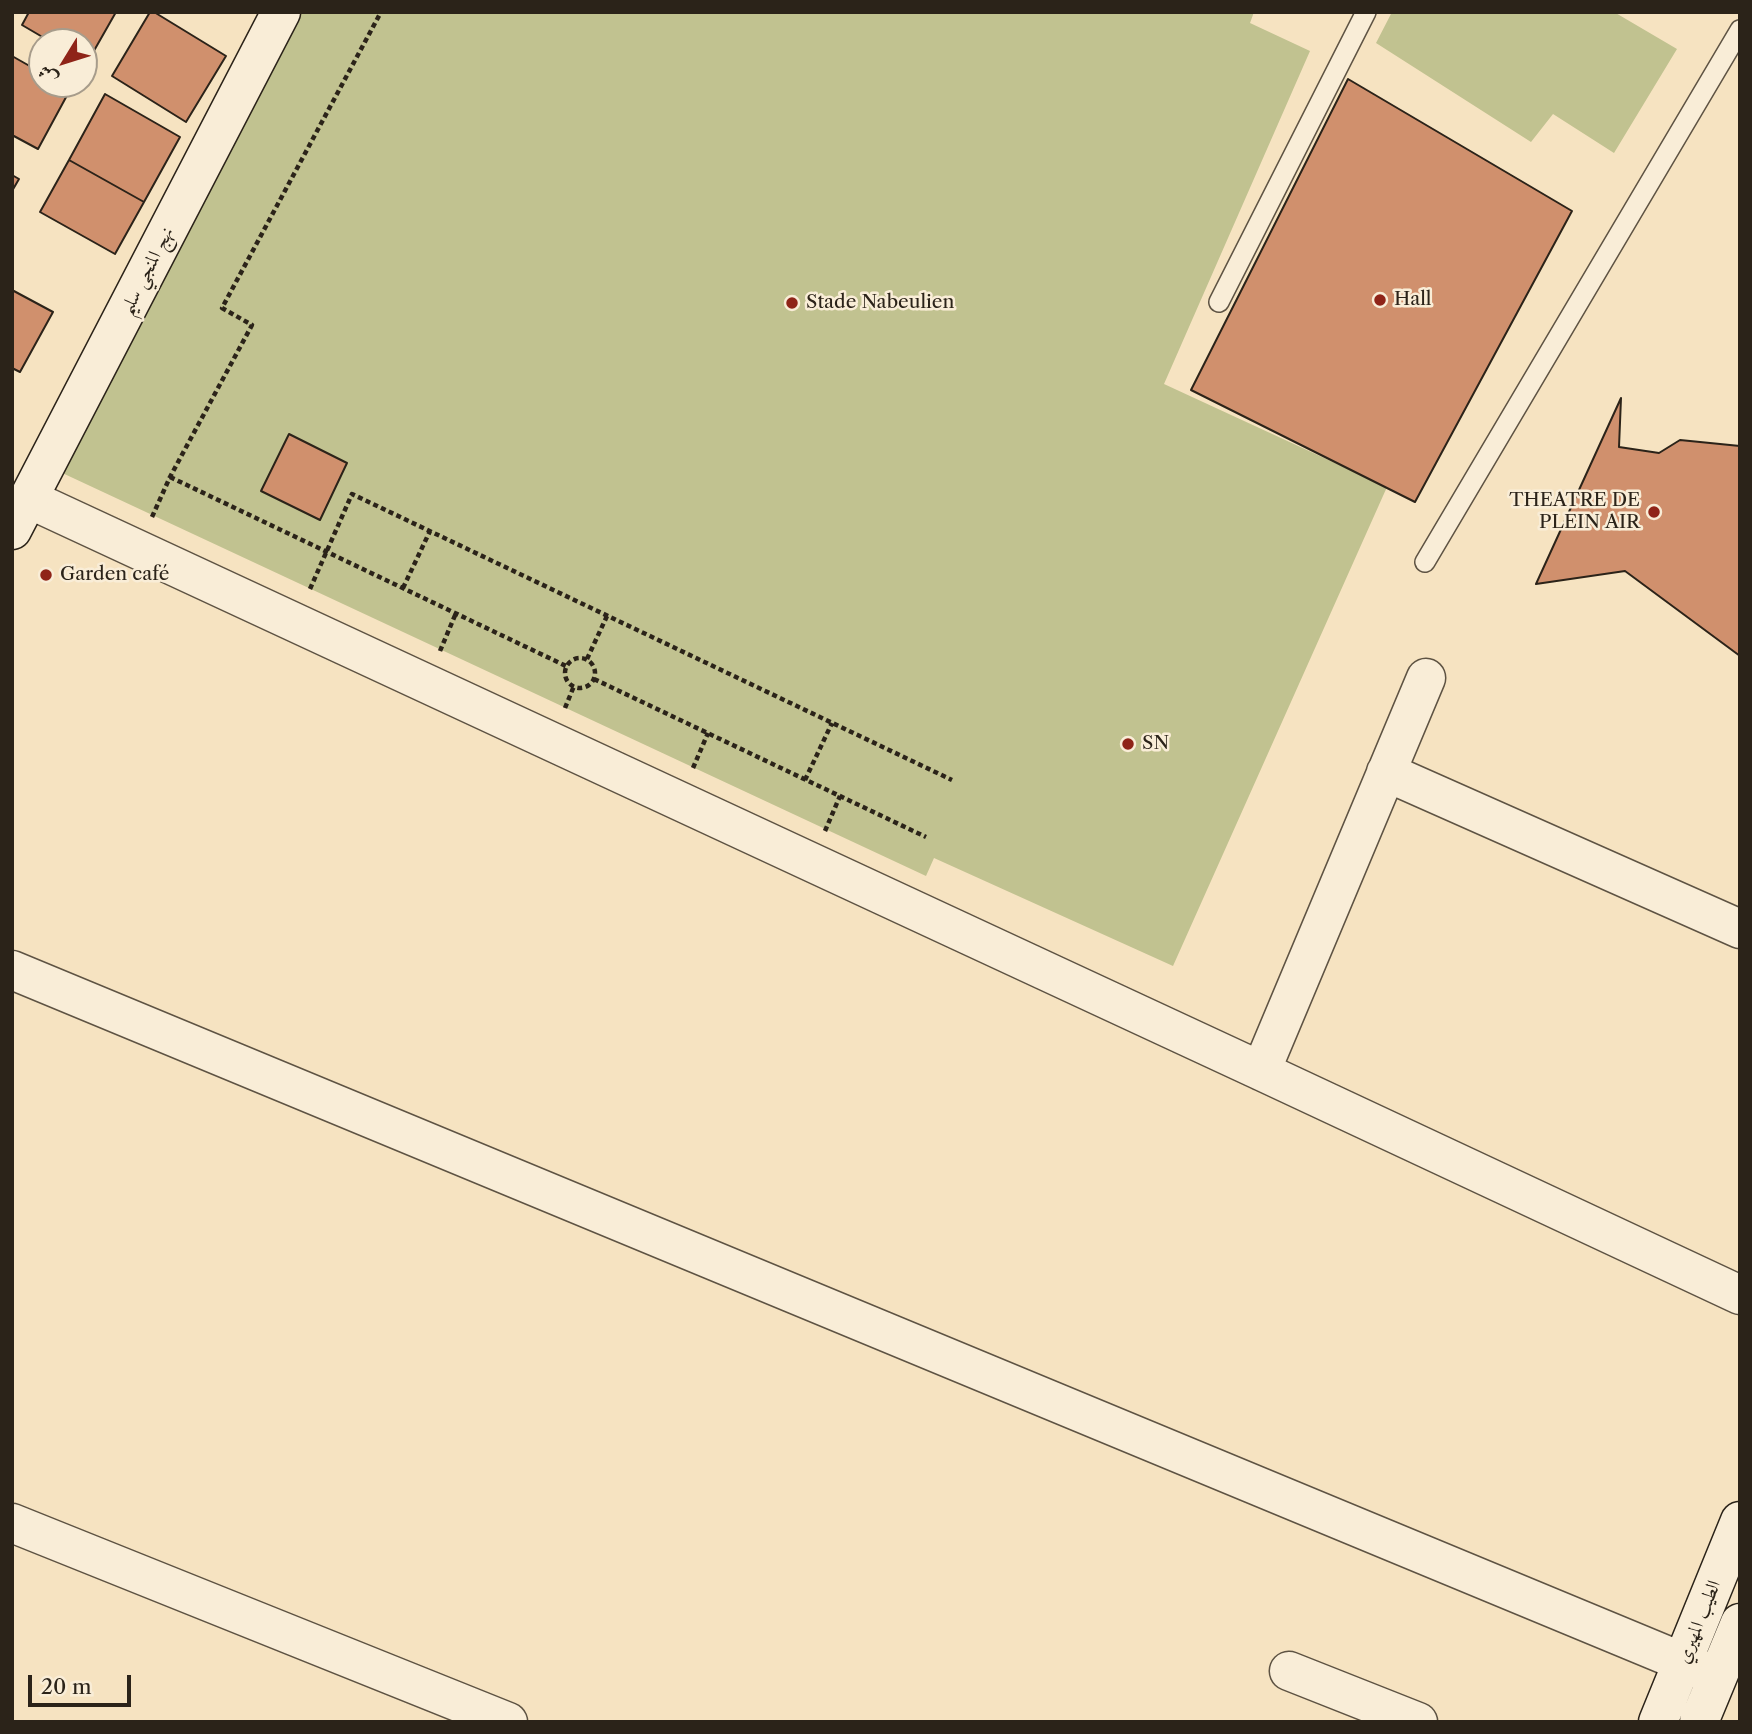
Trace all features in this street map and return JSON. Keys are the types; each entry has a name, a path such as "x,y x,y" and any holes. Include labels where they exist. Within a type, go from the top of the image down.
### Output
{"street":[{"name":"نهج المنجي سليم","path":"21,515 281,12"},
{"path":"21,515 137,549 1740,1295"},
{"path":"1261,1070 1426,678"},
{"path":"1386,772 1740,929"},
{"path":"12,970 1718,1677"},
{"name":"الطيب المهيري","path":"1658,1722 1740,1521"},
{"path":"12,1523 508,1722"},
{"path":"1699,1722 1740,1623"},
{"path":"1289,1671 1418,1722"}],"lane":[{"path":"1219,302 1366,12"},
{"path":"1425,562 1740,30"}],"path":[{"path":"137,549 170,477 252,325 222,308 380,12"},
{"path":"170,477 566,666"},
{"path":"296,623 352,494 953,780"},
{"path":"403,588 430,531"},
{"path":"587,659 607,615"},
{"path":"575,658 587,659 594,667 594,679 585,687 574,687 566,678 566,666 575,658"},
{"path":"594,679 926,837"},
{"path":"805,780 832,723"}],"green space":[{"path":"301,12 1254,12 1250,23 1310,51 1164,384 1387,487 1173,966 934,858 926,876 58,471"},
{"path":"1392,12 1614,12 1677,49 1614,153 1553,114 1531,142 1376,43"}],"building":[{"path":"29,12 116,12 98,44 98,28 28,29 22,25"},
{"path":"150,12 226,56 186,122 112,76"},
{"path":"12,56 28,65 28,98 66,98 38,149 12,135"},
{"name":"Hall","path":"1348,79 1572,211 1415,502 1191,390"},
{"path":"105,94 180,137 144,202 69,160"},
{"path":"69,160 144,202 115,254 40,212"},
{"path":"12,175 19,179 12,191"},
{"path":"12,290 53,312 20,372 12,368"},
{"name":"THEATRE DE PLEIN AIR","path":"1621,398 1619,447 1659,453 1680,440 1740,446 1740,656 1625,571 1536,584"},
{"path":"289,434 347,463 320,520 261,491"}],"place":[{"name":"Hall","path":"1380,300"},
{"name":"Stade Nabeulien","path":"792,303"},
{"name":"THEATRE DE PLEIN AIR","path":"1654,512"},
{"name":"Garden café","path":"46,575"},
{"name":"SN","path":"1128,744"}]}
